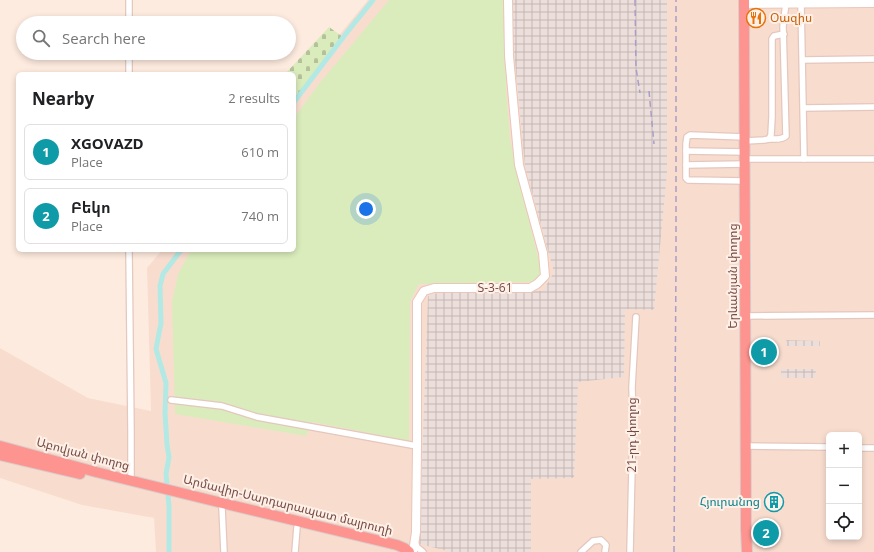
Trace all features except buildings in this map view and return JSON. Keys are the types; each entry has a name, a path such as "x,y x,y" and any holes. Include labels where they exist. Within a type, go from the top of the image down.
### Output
{"highway":[{"name":"Երևանյան փողոց","path":"744,2 747,552"},
{"name":"Աբովյան փողոց","path":"0,446 112,479 131,480 160,490"},
{"name":"Աբովյան փողոց","path":"0,455 160,490"},
{"name":"Արմավիր-Սարդարապատ մայրուղի","path":"160,490 296,527 385,547 398,549 404,548 409,552"},
{"name":"Արմավիր-Սարդարապատ մայրուղի","path":"178,495 218,502 398,549"}],"street":[{"path":"129,0 129,16"},
{"name":"Տ-3-61","path":"413,552 416,532 417,302 424,291 434,288 530,288 537,284 545,276 543,253 519,165 509,56 508,0"},
{"path":"744,2 874,3"},
{"path":"686,165 745,151 769,139 786,136 783,26 786,3"},
{"path":"802,3 804,159"},
{"path":"769,139 772,135 772,39 774,36 784,34"},
{"path":"803,60 874,59"},
{"path":"128,72 129,60"},
{"path":"804,108 874,107"},
{"path":"745,151 690,134 687,137 686,178 688,180 745,181"},
{"path":"686,151 745,151 804,159 874,159"},
{"path":"129,252 131,480"},
{"path":"746,316 874,315"},
{"name":"21-րդ փողոց","path":"630,552 633,425 632,387 636,317"},
{"path":"171,400 222,406 257,418 417,446"},
{"path":"746,446 826,447"},
{"path":"862,448 874,448"},
{"path":"222,508 224,552"},
{"path":"296,527 296,552"},
{"path":"581,552 593,541 601,540 606,545 606,552"},
{"path":"398,549 415,541 417,547 423,552"}],"shaded area":[{"path":"368,0 874,0 874,552 156,552 154,518 82,505 0,478 0,348 88,398 151,411 147,268 160,252 296,252 296,88"},
{"path":"513,0 667,0 667,173 654,310 625,309 624,377 578,382 574,478 531,479 531,552 452,552 419,544 428,296 441,292 543,291 554,272 525,167 513,41"},
{"path":"786,340 820,341 820,346 786,346"},
{"path":"781,369 816,369 815,378 781,378"}],"green space":[{"path":"389,0 505,0 506,88 510,140 540,266 539,277 533,282 419,284 410,302 409,441 313,422 306,436 175,414 172,302 178,274 190,252 296,252 296,115 318,85"},
{"path":"329,27 343,37 296,96 296,72 287,72"}],"waterway":[{"path":"296,99 373,0"},
{"path":"169,552 169,506 166,474 169,457 165,413 166,383 156,349 161,323 160,286 163,274 180,252"}],"railway":[{"path":"635,0 636,68 640,93"},
{"path":"674,552 676,0"},
{"path":"649,91 654,144"}],"place":[{"name":"Օազիս","path":"756,18"},
{"name":"XGOVAZD","path":"764,352"},
{"name":"Հյուրանոց","path":"774,502"},
{"name":"Բեկո","path":"766,533"}]}
